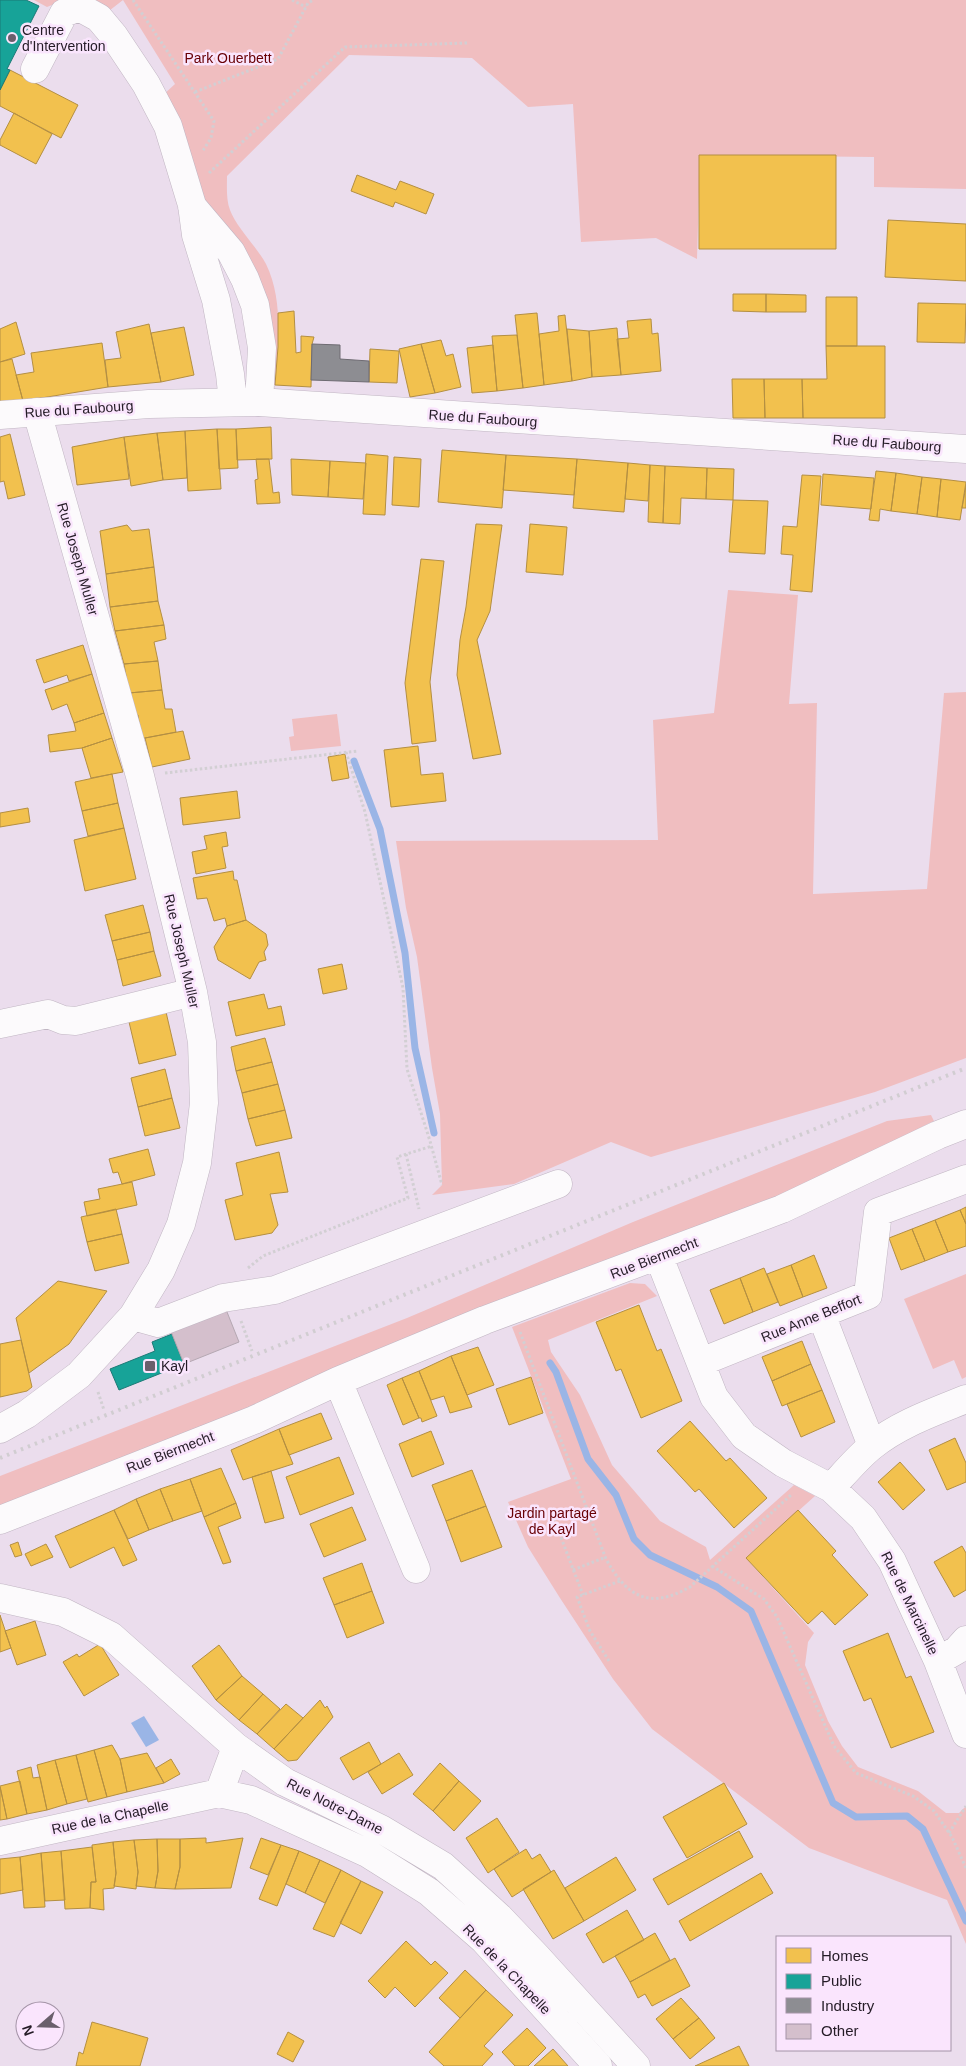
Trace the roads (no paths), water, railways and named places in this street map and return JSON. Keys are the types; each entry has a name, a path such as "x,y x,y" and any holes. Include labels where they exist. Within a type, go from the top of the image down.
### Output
{"street":[{"path":"35,69 64,13 79,8 99,18 114,36 146,84 168,126 188,192 196,235 216,300 230,374 246,402"},
{"path":"188,192 231,252 245,279 254,305 262,348 246,402"},
{"name":"Rue du Faubourg","path":"0,415 149,404 246,402 966,449"},
{"name":"Rue Joseph Muller","path":"0,1429 27,1414 79,1375 133,1316 161,1270 181,1224 197,1163 204,1103 202,1042 193,992 140,776 37,412"},
{"path":"0,1024 48,1014 63,1020 76,1021 193,992"},
{"name":"Rue Biermecht","path":"0,1520 254,1420 338,1381 512,1310 659,1257 782,1209 966,1124"},
{"name":"Rue Anne Beffort","path":"701,1362 868,1295 878,1212 966,1179"},
{"path":"133,1316 158,1323 223,1298 275,1290 558,1184"},
{"name":"Rue de Marcinelle","path":"659,1257 714,1397 744,1436 783,1463 821,1482 863,1518 892,1561 938,1661 966,1734"},
{"path":"821,1314 872,1446"},
{"path":"338,1381 416,1569"},
{"path":"821,1482 872,1446 907,1425 966,1399"},
{"name":"Rue Notre-Dame","path":"0,1598 63,1612 111,1636 236,1748 285,1782 381,1829 443,1866 499,1917 531,1950 636,2066"},
{"path":"938,1661 957,1650 966,1640"},
{"path":"219,1793 236,1748"},
{"name":"Rue de la Chapelle","path":"0,1841 219,1793 251,1800 367,1853 428,1892 484,1940 598,2066"}],"water":[{"path":"144,1716 159,1740 146,1747 131,1723"}],"waterway":[{"path":"354,761 380,829 405,953 415,1048 434,1133"},
{"path":"550,1363 556,1372 588,1459 616,1495 634,1539 650,1555 717,1587 751,1611 833,1803 856,1817 907,1816 923,1829 966,1921"}],"railway":[{"path":"0,1458 966,1068"}],"place":[{"name":"Centre d'Intervention","path":"12,38"},
{"name":"Kayl","path":"150,1366"}],"park label":[{"name":"Park Ouerbett","path":"228,58"},
{"name":"Jardin partagé de Kayl","path":"552,1522"}]}
